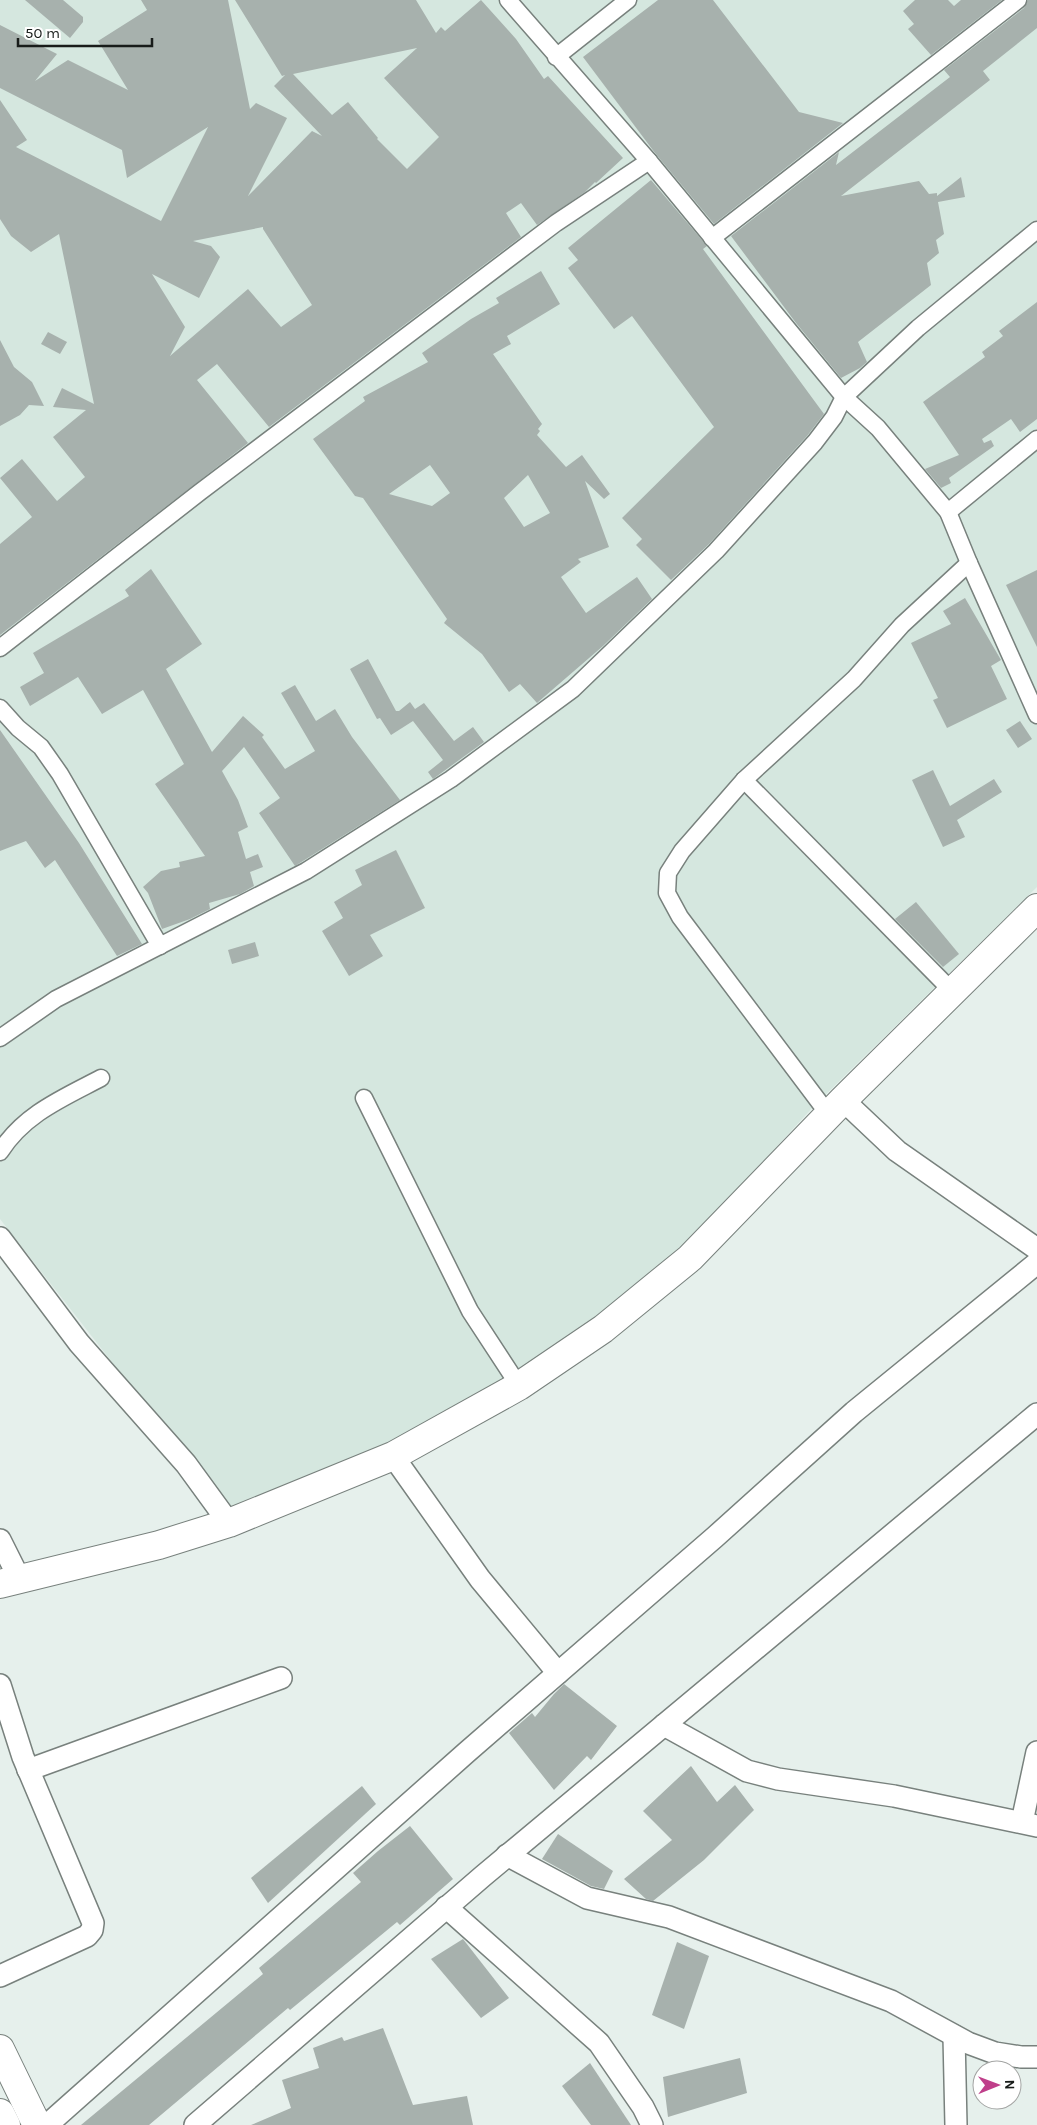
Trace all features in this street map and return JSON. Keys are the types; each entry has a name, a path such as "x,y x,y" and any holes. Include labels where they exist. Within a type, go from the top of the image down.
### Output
{"main road":[{"path":"10,1582 229,1524 393,1456 520,1386 603,1329 690,1258 836,1108 1037,908"},
{"path":"0,2049 37,2125"},
{"path":"0,2113 6,2125"}],"street":[{"path":"508,0 649,161 844,398 878,428 948,512 968,563 1035,706"},
{"path":"556,57 628,0"},
{"path":"712,238 1018,0"},
{"path":"0,648 200,492 548,229 649,161"},
{"path":"0,1038 56,999 306,871 451,779 573,689 716,551 815,442 834,416 844,398 918,328 1037,230"},
{"path":"948,512 1037,439"},
{"path":"968,563 902,625 854,679 744,780 682,851 668,873 667,893 680,917 836,1108 1037,1249"},
{"path":"0,708 18,728 41,747 60,774 160,946"},
{"path":"744,780 952,991"},
{"path":"0,1152 22,1124 41,1110 101,1078"},
{"path":"364,1098 470,1311 520,1386"},
{"path":"0,1238 78,1343 186,1464 229,1524"},
{"path":"47,2125 558,1673 715,1537 854,1412 1037,1263"},
{"path":"195,2125 507,1855 1037,1414"},
{"path":"393,1456 480,1580 558,1673"},
{"path":"0,1540 10,1582"},
{"path":"28,1770 281,1678"},
{"path":"0,1685 28,1770 93,1923 92,1930 87,1936 0,1976"},
{"path":"664,1725 747,1771 778,1779 894,1796 1029,1824 1037,1752"},
{"path":"507,1855 587,1898 669,1918 882,1997 954,2036 995,2053 1037,2058"},
{"path":"446,1907 599,2043 643,2107 652,2125"},
{"path":"954,2036 956,2125"}],"shaded area":[{"path":"0,0 1037,0 1037,887 814,1106 630,1306 450,1425 230,1513 0,1219"}],"building":[{"path":"25,0 63,0 83,17 83,22 70,38"},
{"path":"141,0 228,0 250,109 256,103 287,118 248,196 312,131 322,136 274,86 285,75 282,76 235,0 416,0 436,33 441,27 445,31 481,0 516,39 544,79 548,76 623,158 585,192 537,225 521,203 506,213 521,237 269,427 217,364 197,380 248,443 0,635 0,544 32,517 0,478 22,459 57,501 85,477 53,437 86,410 53,407 62,388 94,404 59,234 31,252 11,236 0,219 0,100 27,140 16,147 161,221 208,127 127,178 122,150 0,88 0,25 57,54 35,81 68,60 128,90 98,41 147,10","holes":["417,48 384,78 439,137 407,169 377,139 348,102 332,115 293,74","263,227 312,305 281,327 248,289 170,356 185,327 152,274 199,298 220,257 211,246 193,241"]},
{"path":"658,0 713,0 799,112 843,123 714,224 655,153 583,57"},
{"path":"915,0 948,0 954,6 961,0 1002,0 931,55 908,29 914,24 903,11"},
{"path":"1028,0 1037,0 1037,28 983,71 990,80 841,196 919,181 929,194 937,193 937,196 961,177 965,197 938,202 944,234 936,240 939,253 927,263 931,285 858,342 867,362 841,378 796,323 731,236 839,152 836,165 950,77 944,70 1024,8"},
{"path":"651,180 707,246 703,249 824,414 807,436 709,544 671,580 636,545 642,539 622,518 714,427 632,316 614,329 568,268 578,260 568,248"},
{"path":"541,271 560,304 507,336 511,344 493,354 542,424 538,429 540,431 537,435 566,467 582,455 610,494 604,499 585,481 609,547 578,559 581,562 561,577 586,613 637,577 652,599 603,646 537,703 520,684 509,692 482,654 444,623 447,619 363,498 355,496 313,439 365,401 363,397 428,362 422,353 471,319 499,303 496,298","holes":["430,465 450,493 432,506 389,494","528,475 550,513 524,527 504,498"]},
{"path":"1037,302 1037,419 1020,432 1011,419 982,439 984,443 991,440 994,446 949,478 951,483 941,488 925,469 959,455 923,402 985,357 982,352 1003,336 999,331"},
{"path":"48,332 67,342 60,354 41,344"},
{"path":"0,340 14,367 32,382 44,406 29,405 20,415 0,426"},
{"path":"151,569 202,644 166,669 212,752 243,716 264,735 262,737 285,769 315,751 281,693 295,685 316,721 335,709 352,737 400,800 295,866 259,813 280,798 244,747 222,771 238,800 248,827 238,832 246,859 258,854 263,867 250,872 254,886 240,894 209,903 210,909 190,919 162,929 148,893 143,887 161,871 180,867 179,862 205,856 155,784 184,764 143,690 102,714 78,677 30,706 20,687 44,673 33,653 129,596 125,590"},
{"path":"1037,570 1037,647 1006,585"},
{"path":"965,598 1001,660 991,666 1007,699 947,728 933,700 938,698 911,643 951,624 943,611"},
{"path":"368,659 396,711 399,711 410,702 415,709 424,703 454,741 473,727 484,742 433,779 428,772 443,760 413,721 391,735 380,718 377,719 350,669"},
{"path":"1020,721 1032,739 1018,748 1006,730"},
{"path":"0,730 79,843 142,944 117,956 55,860 45,868 26,841 0,851"},
{"path":"933,770 950,806 994,779 1002,792 957,820 965,837 943,847 912,780"},
{"path":"396,850 425,908 370,935 383,956 349,976 322,931 343,918 334,902 362,885 355,870"},
{"path":"916,902 959,954 943,967 895,919"},
{"path":"255,942 259,956 232,964 228,950"},
{"path":"564,1684 617,1726 591,1760 587,1756 554,1790 509,1733 532,1713 535,1717"},
{"path":"691,1766 717,1802 735,1785 754,1810 704,1860 653,1901 646,1899 624,1879 672,1840 643,1811"},
{"path":"362,1786 376,1804 268,1903 251,1878"},
{"path":"410,1826 453,1879 400,1925 397,1922 290,2010 288,2008 149,2125 81,2125 263,1974 259,1968 361,1882 353,1873"},
{"path":"558,1834 613,1871 604,1889 591,1886 542,1859"},
{"path":"463,1939 509,1998 481,2018 431,1959"},
{"path":"677,1942 709,1956 684,2029 652,2015"},
{"path":"383,2028 413,2105 467,2096 473,2125 251,2125 291,2108 282,2080 319,2068 313,2048 342,2037 344,2041"},
{"path":"740,2058 747,2093 668,2117 663,2077"},
{"path":"590,2063 631,2125 591,2125 562,2086"}]}
